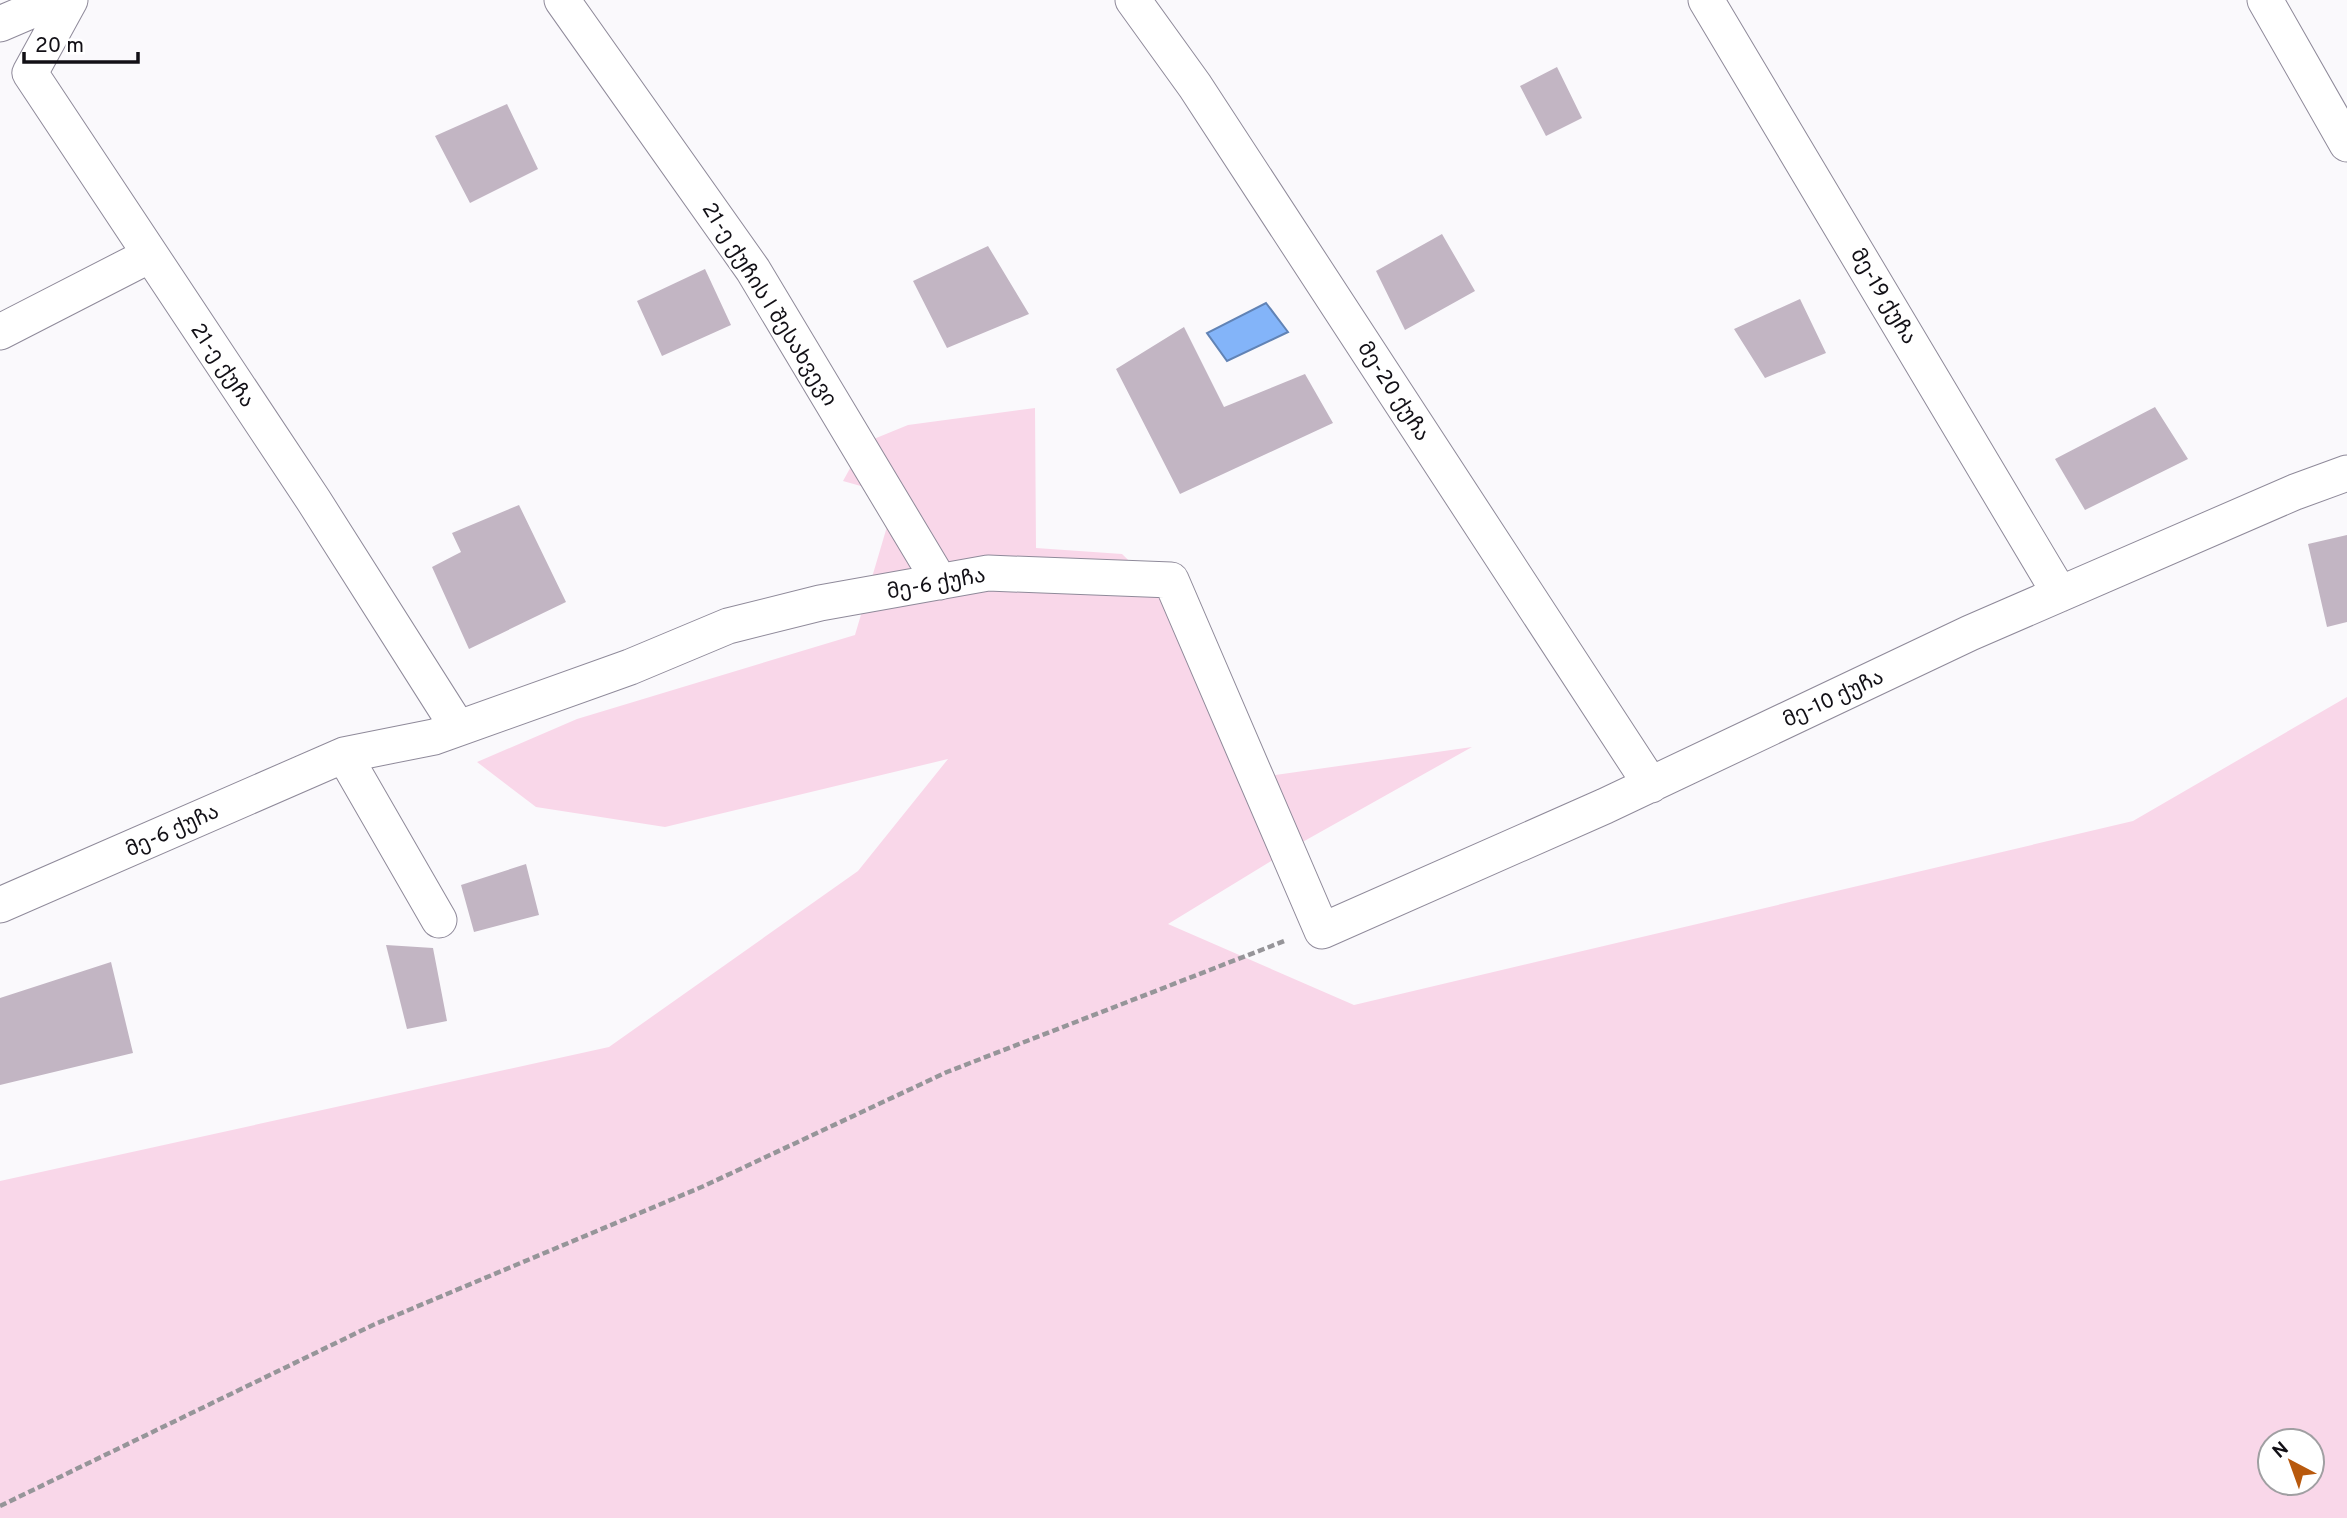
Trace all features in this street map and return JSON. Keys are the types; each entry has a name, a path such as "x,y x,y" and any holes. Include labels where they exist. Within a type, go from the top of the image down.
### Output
{"street":[{"path":"0,24 56,0"},
{"name":"21-ე ქუჩა","path":"71,0 30,73 314,501 458,729"},
{"name":"21-ე ქუჩის I შესახვევი","path":"562,0 753,270 940,582"},
{"name":"მე-20 ქუჩა","path":"1133,0 1195,86 1651,785"},
{"name":"მე-19 ქუჩა","path":"1706,0 2060,594"},
{"path":"2265,0 2347,144"},
{"path":"0,332 150,255"},
{"name":"მე-10 ქუჩა","path":"1308,934 1651,785 2060,594 2295,492 2347,473"},
{"name":"მე-6 ქუჩა","path":"0,905 344,755 434,737 458,729 630,667 728,626 820,603 988,573 1171,580 1308,934"},
{"path":"344,755 439,920"}],"path":[{"path":"0,1506 373,1325 704,1185 947,1072 1308,934"}],"shaded area":[{"path":"1035,408 1036,548 1122,554 1210,639 1269,776 1472,747 1299,844 1168,924 1354,1005 2133,821 2347,697 2347,1518 0,1518 0,1181 609,1047 858,871 948,759 665,827 536,807 477,762 577,719 855,635 896,496 843,481 864,443 908,425"}],"water":[{"path":"1266,303 1288,332 1227,361 1207,333"}],"building":[{"path":"1557,67 1582,118 1546,136 1520,86"},
{"path":"507,104 538,169 470,203 435,136"},
{"path":"1442,234 1475,291 1405,330 1376,271"},
{"path":"988,246 1029,314 947,348 913,281"},
{"path":"705,269 731,325 662,356 637,301"},
{"path":"1800,299 1826,353 1765,378 1734,329"},
{"path":"1184,327 1224,407 1305,374 1333,423 1180,494 1116,369"},
{"path":"2155,407 2188,459 2085,510 2055,459"},
{"path":"519,505 566,602 469,649 432,567 461,552 452,533"},
{"path":"2347,535 2347,622 2327,627 2308,544"},
{"path":"526,864 539,915 474,932 461,885"},
{"path":"386,945 433,948 447,1021 407,1029"},
{"path":"111,962 133,1053 0,1085 0,998"}]}
